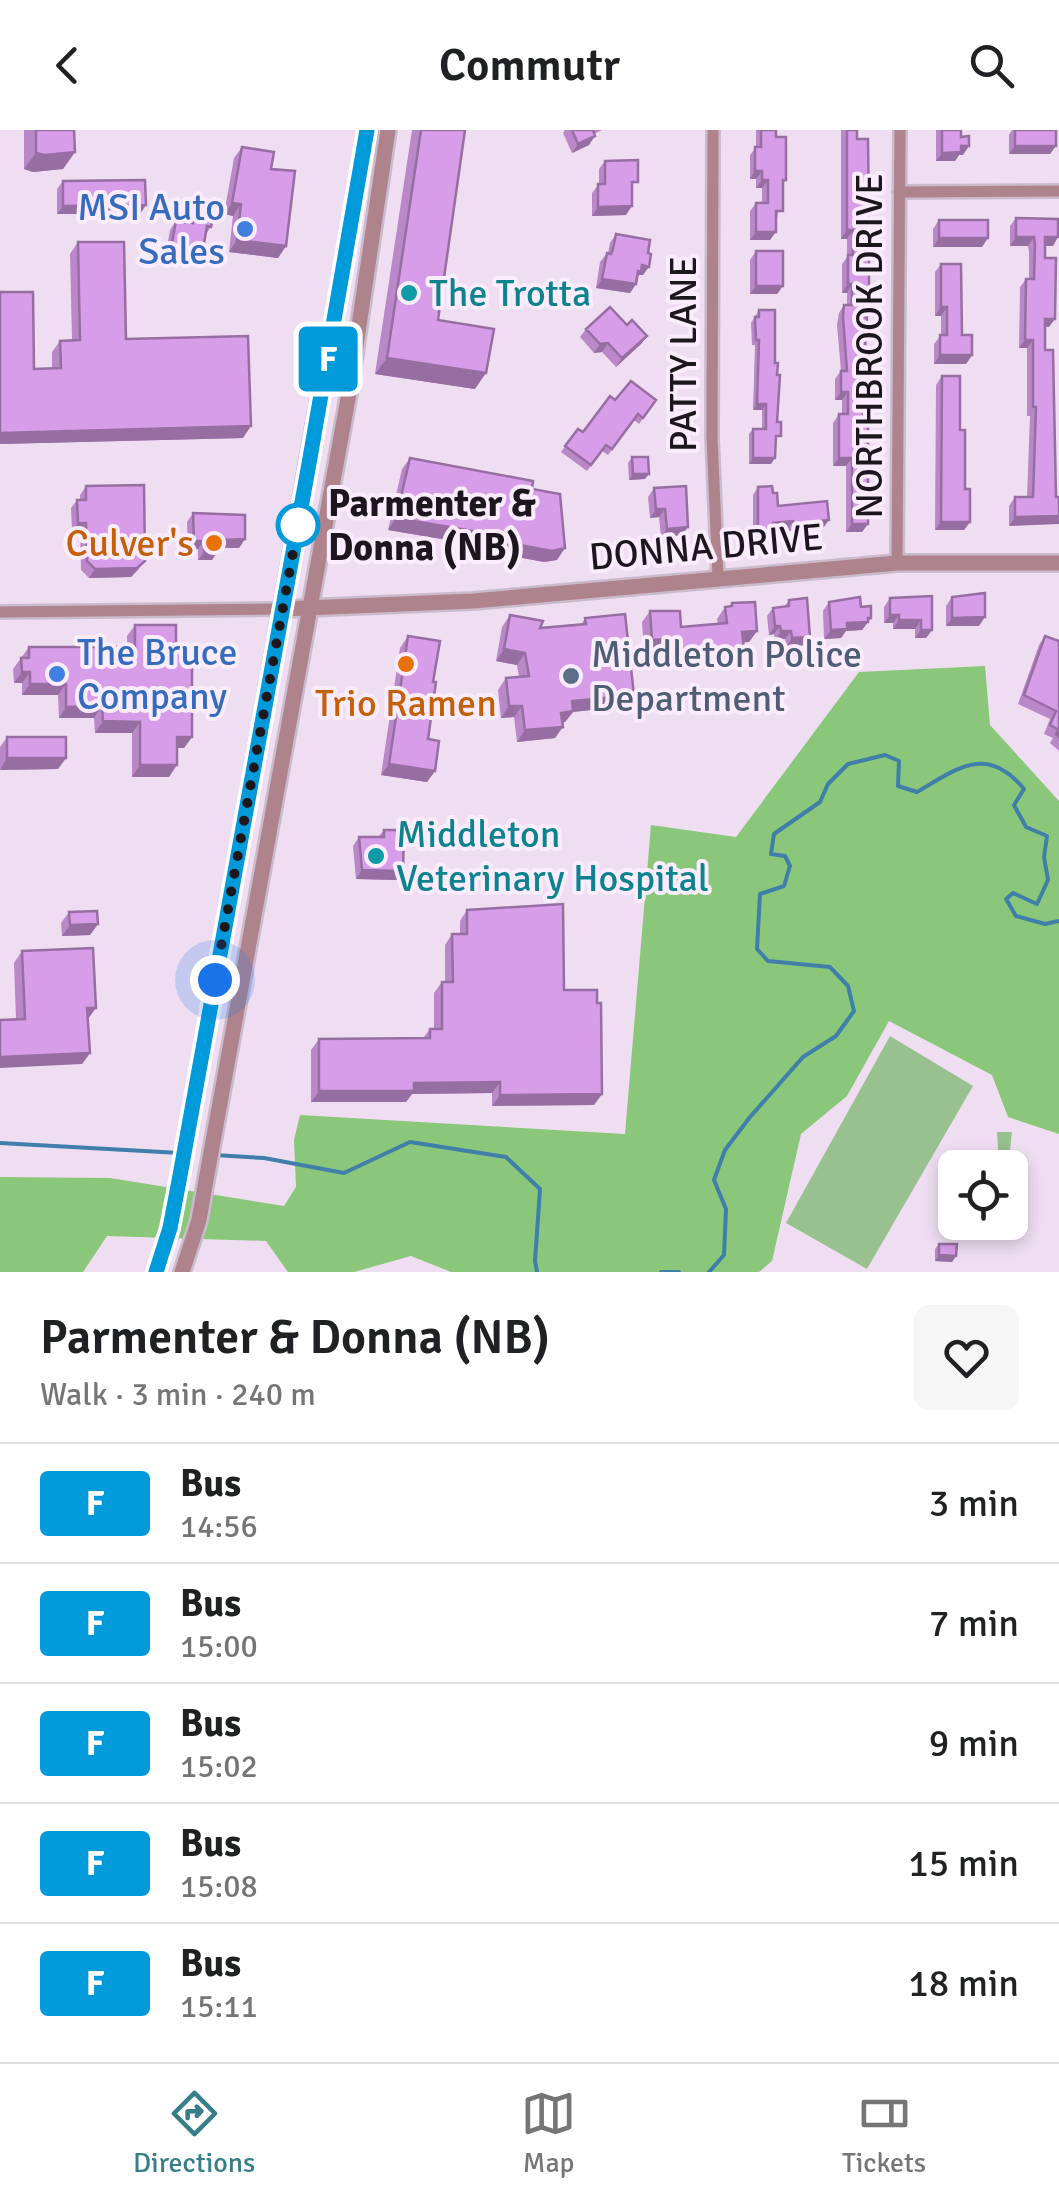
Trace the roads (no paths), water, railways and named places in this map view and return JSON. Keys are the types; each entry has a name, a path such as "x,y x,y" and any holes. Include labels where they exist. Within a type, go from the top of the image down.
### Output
{"street":[{"path":"156,1272 179,1181 366,130"},
{"path":"182,1272 199,1220 349,393 388,130"},
{"name":"PATTY LANE","path":"712,130 712,438 718,577"},
{"name":"NORTHBROOK DRIVE","path":"897,563 900,130"},
{"path":"900,192 1059,192"},
{"name":"DONNA DRIVE","path":"0,612 308,608 473,601 897,563 1059,563"}],"waterway":[{"path":"709,1272 724,1255 726,1209 714,1180 725,1150 803,1057 836,1036 854,1011 848,986 830,967 768,961 757,949 760,894 784,886 790,866 785,856 771,854 774,834 820,802 828,784 848,764 885,755 899,761 898,786 917,792 959,769 985,764 997,767 1024,789 1014,805 1026,827 1047,836 1044,857 1048,880 1037,904 1013,893 1006,899 1016,916 1045,924 1059,921"},
{"path":"214,1155 264,1158 344,1173 410,1142 506,1157 540,1189 537,1272"},
{"path":"0,1143 180,1153"},
{"path":"661,1272 679,1272"}],"place":[{"name":"MSI Auto Sales","path":"245,229"},
{"name":"The Trotta","path":"409,293"},
{"name":"Parmenter & Donna (NB)","path":"298,525"},
{"name":"Culver's","path":"214,543"},
{"name":"Trio Ramen","path":"406,664"},
{"name":"The Bruce Company","path":"57,674"},
{"name":"Middleton Police Department","path":"571,676"},
{"name":"Middleton Veterinary Hospital","path":"376,856"}]}
